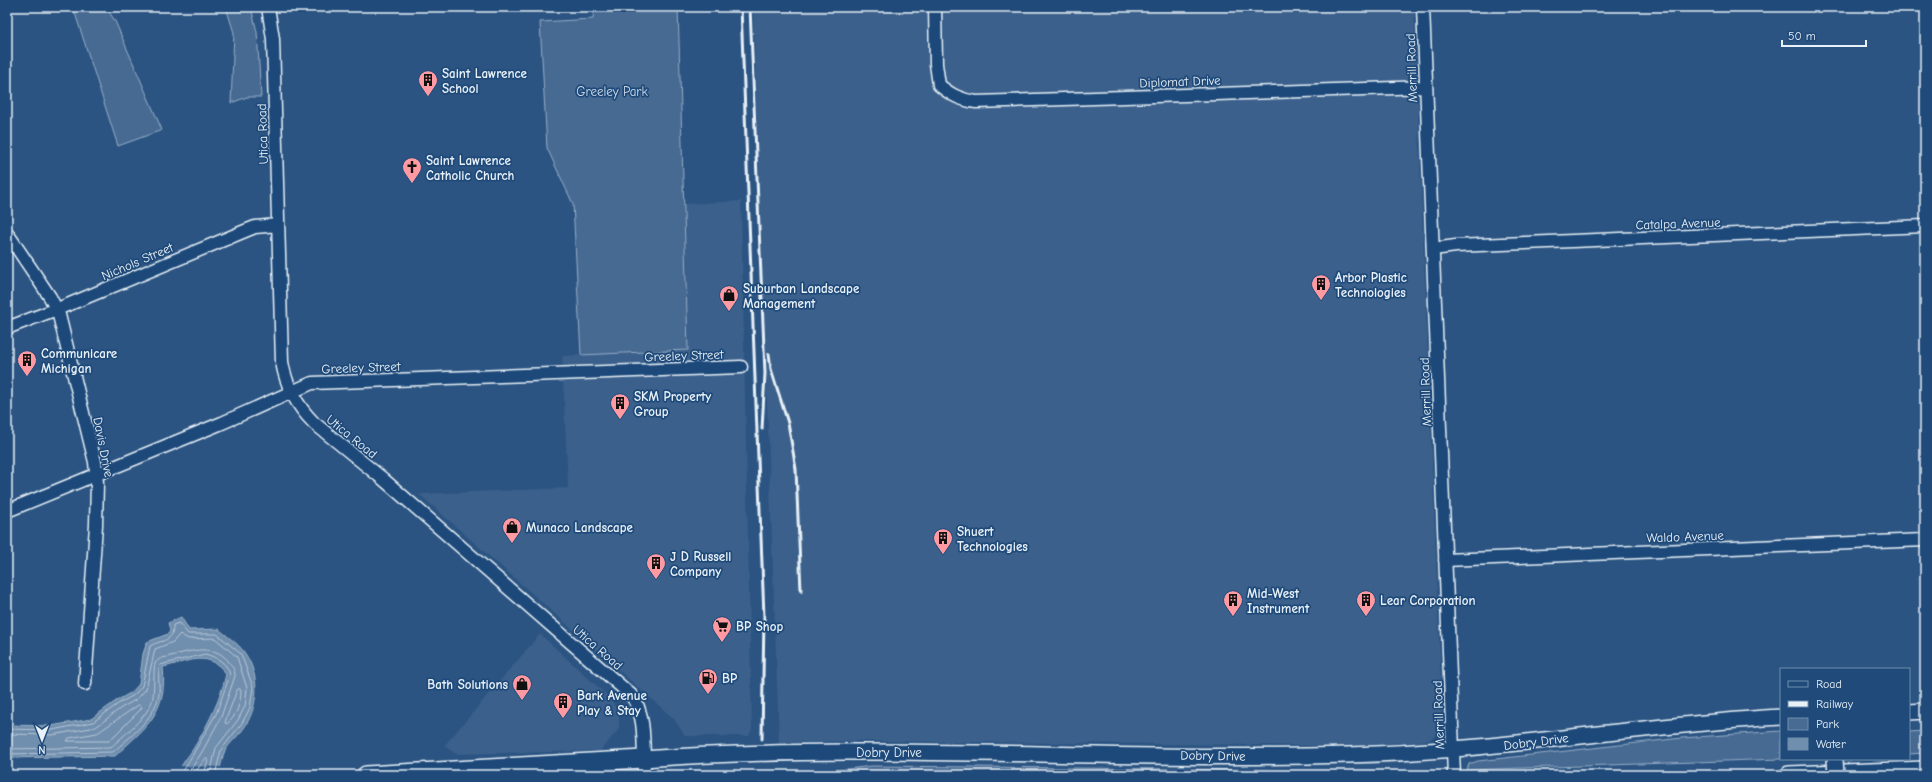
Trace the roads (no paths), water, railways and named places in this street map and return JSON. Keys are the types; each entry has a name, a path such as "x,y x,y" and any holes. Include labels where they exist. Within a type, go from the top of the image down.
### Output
{"highway":[{"path":"366,775 644,767"},
{"path":"1789,775 1925,770"}],"main road":[{"path":"1910,712 1925,711"},
{"name":"Dobry Drive","path":"644,767 806,752 1313,756 1375,754 1453,749 1657,727 1780,717"},
{"path":"1835,760 1836,775"}],"street":[{"name":"Utica Road","path":"268,7 274,39 282,362 291,392 300,407 314,423 383,479 637,701 641,717 644,767"},
{"name":"Diplomat Drive","path":"935,7 936,64 939,85 950,94 962,100 976,102 1426,87"},
{"name":"Merrill Road","path":"1423,7 1454,773"},
{"name":"Nichols Street","path":"7,328 57,309 245,230 256,227 278,225"},
{"name":"Catalpa Avenue","path":"1433,249 1456,246 1925,226"},
{"name":"Davis Drive","path":"7,233 57,309 72,362 97,475 96,525 85,684"},
{"name":"Greeley Street","path":"7,512 308,384 741,367"},
{"name":"Waldo Avenue","path":"1445,560 1925,540"}],"water":[{"path":"181,617 189,630 219,629 244,652 253,670 256,688 250,716 244,729 225,751 218,775 177,775 209,720 224,683 226,674 219,666 205,659 189,660 163,667 164,683 158,708 145,728 115,756 7,758 7,725 51,726 91,719 116,701 132,692 139,684 143,654 147,642 168,634 170,631 168,623"}],"railway":[{"path":"741,7 764,617 762,739"},
{"path":"750,7 765,373 762,429"},
{"path":"769,354 771,369 788,423 796,469 801,591"}],"place":[{"name":"Saint Lawrence School","path":"428,97"},
{"name":"Saint Lawrence Catholic Church","path":"412,184"},
{"name":"Arbor Plastic Technologies","path":"1321,301"},
{"name":"Suburban Landscape Management","path":"729,312"},
{"name":"Communicare Michigan","path":"27,377"},
{"name":"SKM Property Group","path":"620,420"},
{"name":"Munaco Landscape","path":"512,544"},
{"name":"Shuert Technologies","path":"943,555"},
{"name":"J D Russell Company","path":"656,580"},
{"name":"Mid-West Instrument","path":"1233,617"},
{"name":"Lear Corporation","path":"1366,617"},
{"name":"BP Shop","path":"722,643"},
{"name":"BP","path":"708,695"},
{"name":"Bath Solutions","path":"522,701"},
{"name":"Bark Avenue Play & Stay","path":"563,719"}],"park label":[{"name":"Greeley Park","path":"612,91"}]}
